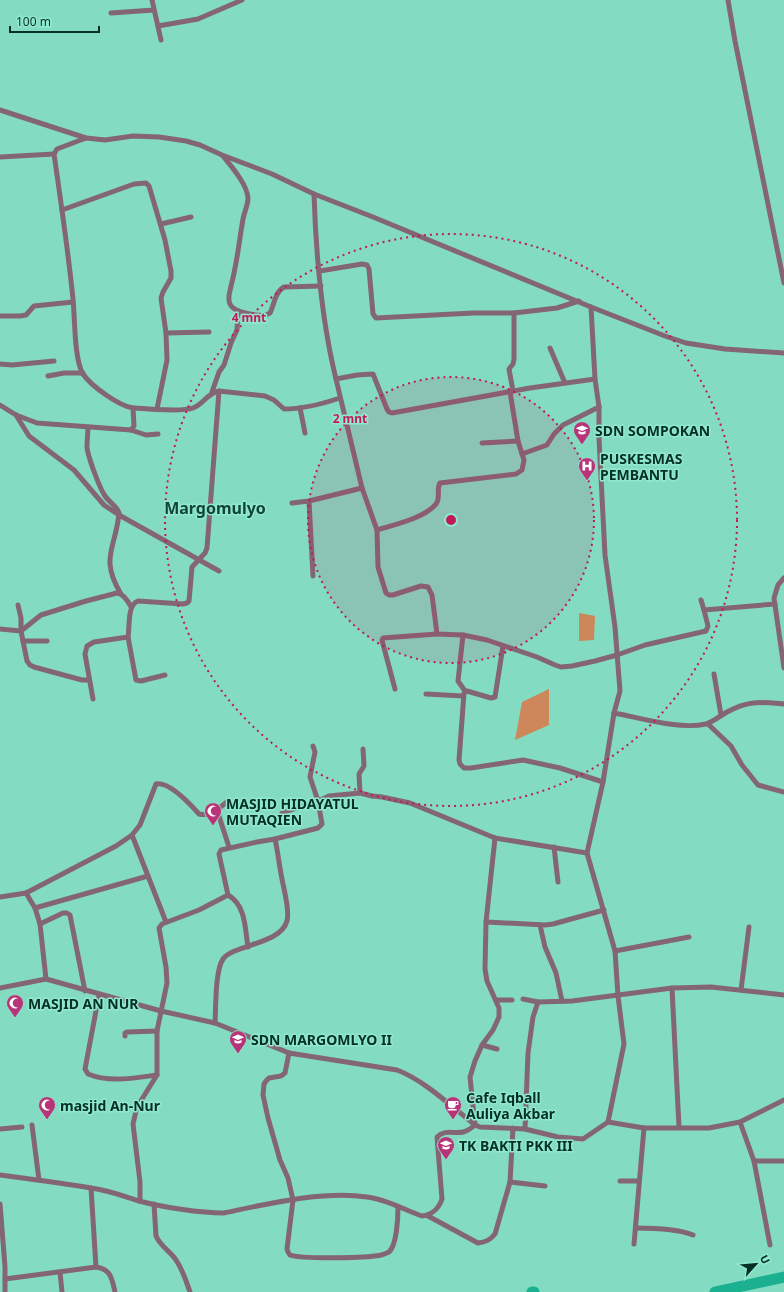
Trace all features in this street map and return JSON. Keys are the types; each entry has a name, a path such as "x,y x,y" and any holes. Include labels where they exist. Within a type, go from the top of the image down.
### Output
{"street":[{"path":"152,0 161,40"},
{"path":"158,26 198,19 242,0"},
{"path":"728,0 784,283"},
{"path":"111,13 154,10"},
{"path":"0,110 86,138 106,140 134,136 159,137 200,144 222,155 272,174 314,194 373,216 591,307 686,343 725,349 784,353"},
{"path":"86,138 57,149 54,154 73,302 77,348 83,373 92,383 126,407 180,410 192,409 200,405 212,392 237,330 238,311"},
{"path":"0,157 54,154"},
{"path":"222,155 240,179 248,198 243,219 235,274 229,299 232,309 266,315 270,314 280,289 284,287 320,286"},
{"path":"62,210 134,184 146,182 149,186 160,224 172,278 161,298 166,333 167,360 157,409"},
{"path":"314,194 320,286 327,343 352,440 362,488 377,530 378,567 386,593 388,595 393,595 421,586 428,587 432,595 437,634"},
{"path":"160,224 191,218"},
{"path":"320,271 362,264 367,265 369,269 372,314 376,318 514,313 557,308 579,301"},
{"path":"0,316 26,315 34,306 73,302"},
{"path":"591,307 595,378 599,407 599,438 605,555 615,627 620,691 614,713 603,782 587,853 615,951 618,996 624,1044 608,1122"},
{"path":"377,530 424,514 436,504 439,497 438,485 440,483 519,473 523,467 522,454 518,441 509,369 513,364 514,359 514,313"},
{"path":"166,333 209,332"},
{"path":"550,348 565,383"},
{"path":"0,364 12,365 54,361"},
{"path":"48,376 64,373 83,373"},
{"path":"336,378 373,374 389,412 595,378"},
{"path":"212,392 219,391 265,396 274,400 284,409 322,404 340,398"},
{"path":"131,607 138,601 187,603 189,601 192,567 205,553 207,548 219,391"},
{"path":"0,405 16,415 37,423 131,430 146,435 158,434"},
{"path":"522,454 547,445 554,434 563,425 599,407"},
{"path":"131,430 134,426 133,408"},
{"path":"300,408 304,433"},
{"path":"16,415 29,436 74,470 104,504 119,515 219,572"},
{"path":"88,427 88,454 104,495 119,511 110,549 109,564 114,582 131,607 128,637 136,680 140,681 165,675"},
{"path":"482,443 518,441"},
{"path":"292,503 309,501 362,488"},
{"path":"309,501 312,576"},
{"path":"784,578 778,585 774,598 784,668"},
{"path":"0,629 21,631 41,615 86,601 117,593 121,594"},
{"path":"395,689 383,644 383,638 437,634 464,635 487,640 537,656 561,667 572,666 617,655 645,645 706,631 708,626 701,600"},
{"path":"704,610 775,604"},
{"path":"18,605 27,661 34,667 82,680 89,680"},
{"path":"464,635 458,681 464,694 459,760 460,764 464,768 471,768 523,760 560,768 603,782"},
{"path":"93,699 85,654 87,646 94,642 128,637"},
{"path":"23,641 47,641"},
{"path":"426,694 464,694 467,691 494,698 503,646"},
{"path":"714,674 721,715"},
{"path":"614,713 686,726 708,724 738,706 756,702 784,704"},
{"path":"708,724 731,746 742,765 758,785 784,792"},
{"path":"228,895 219,854 221,850 229,847 275,839 318,828 322,824 318,801 310,778 315,752 313,746"},
{"path":"360,793 359,774 364,766 363,749"},
{"path":"0,897 26,893 116,846 132,835 140,825 156,784 161,783 166,786 200,814 206,815 228,801"},
{"path":"282,813 329,796 360,793 410,803 495,838 587,853"},
{"path":"216,810 229,847"},
{"path":"132,835 166,922"},
{"path":"475,1125 470,1077 482,1045 498,1021 499,1008 487,980 485,969 486,922 495,838"},
{"path":"215,1023 218,970 227,955 275,935 284,926 288,918 275,839"},
{"path":"554,847 558,882"},
{"path":"35,908 148,876"},
{"path":"26,893 35,908 40,924 46,979"},
{"path":"228,895 234,898 241,909 248,947"},
{"path":"140,1201 140,1182 134,1120 137,1107 157,1075 157,1031 168,983 159,928 166,922 199,910 228,895"},
{"path":"486,922 540,925 562,923 604,910"},
{"path":"40,924 63,913 70,915 85,991"},
{"path":"540,925 545,947 556,973 562,1001"},
{"path":"741,990 749,927"},
{"path":"615,951 690,937"},
{"path":"0,988 46,979 161,1011 215,1023 289,1054 397,1070 417,1080 475,1125 480,1127 525,1129 558,1137 583,1138 608,1122 644,1128 709,1128 740,1122 784,1100"},
{"path":"523,999 538,1002 562,1001 618,996 672,988 711,987 784,995"},
{"path":"672,988 679,1127"},
{"path":"99,994 85,1069 88,1074 101,1078 119,1080 157,1075"},
{"path":"496,1000 512,1000"},
{"path":"525,1129 528,1053 533,1017 538,1002"},
{"path":"125,1036 126,1032 157,1031"},
{"path":"482,1045 497,1049"},
{"path":"289,1054 285,1073 281,1076 269,1078 264,1084 263,1095 268,1118 280,1160 288,1178 293,1200 287,1249 290,1255 306,1257 354,1258 376,1256 388,1252 392,1247 394,1240 398,1219 398,1207"},
{"path":"740,1122 754,1161 770,1244"},
{"path":"32,1124 39,1180"},
{"path":"428,1216 439,1206 442,1199 437,1137 446,1132 464,1132 475,1125"},
{"path":"0,1129 22,1127"},
{"path":"0,1175 91,1188 140,1201 180,1209 224,1213 293,1200 342,1195 368,1197 422,1216 428,1216 478,1243 485,1242 495,1234 510,1182 513,1128"},
{"path":"634,1244 644,1128"},
{"path":"754,1161 784,1161"},
{"path":"620,1181 639,1181"},
{"path":"510,1182 545,1186"},
{"path":"91,1188 96,1267"},
{"path":"0,1204 5,1292"},
{"path":"154,1204 156,1236 158,1241 176,1260 183,1273 190,1292"},
{"path":"636,1228 654,1228 693,1235"},
{"path":"5,1279 96,1267 104,1268 108,1271 115,1292"},
{"path":"60,1272 62,1292"}],"shaded area":[{"path":"579,613 595,616 594,640 579,641"},
{"path":"549,689 549,725 515,740 522,702"}],"waterway":[{"path":"715,1292 784,1277"}],"place":[{"name":"SDN SOMPOKAN","path":"582,445"},
{"name":"PUSKESMAS PEMBANTU","path":"587,481"},
{"name":"MASJID HIDAYATUL MUTAQIEN","path":"213,826"},
{"name":"MASJID AN NUR","path":"15,1018"},
{"name":"SDN MARGOMLYO II","path":"238,1054"},
{"name":"masjid An-Nur","path":"47,1120"},
{"name":"Cafe Iqball Auliya Akbar","path":"453,1120"},
{"name":"TK BAKTI PKK III","path":"446,1160"}],"district":[{"name":"Margomulyo","path":"215,508"}]}
